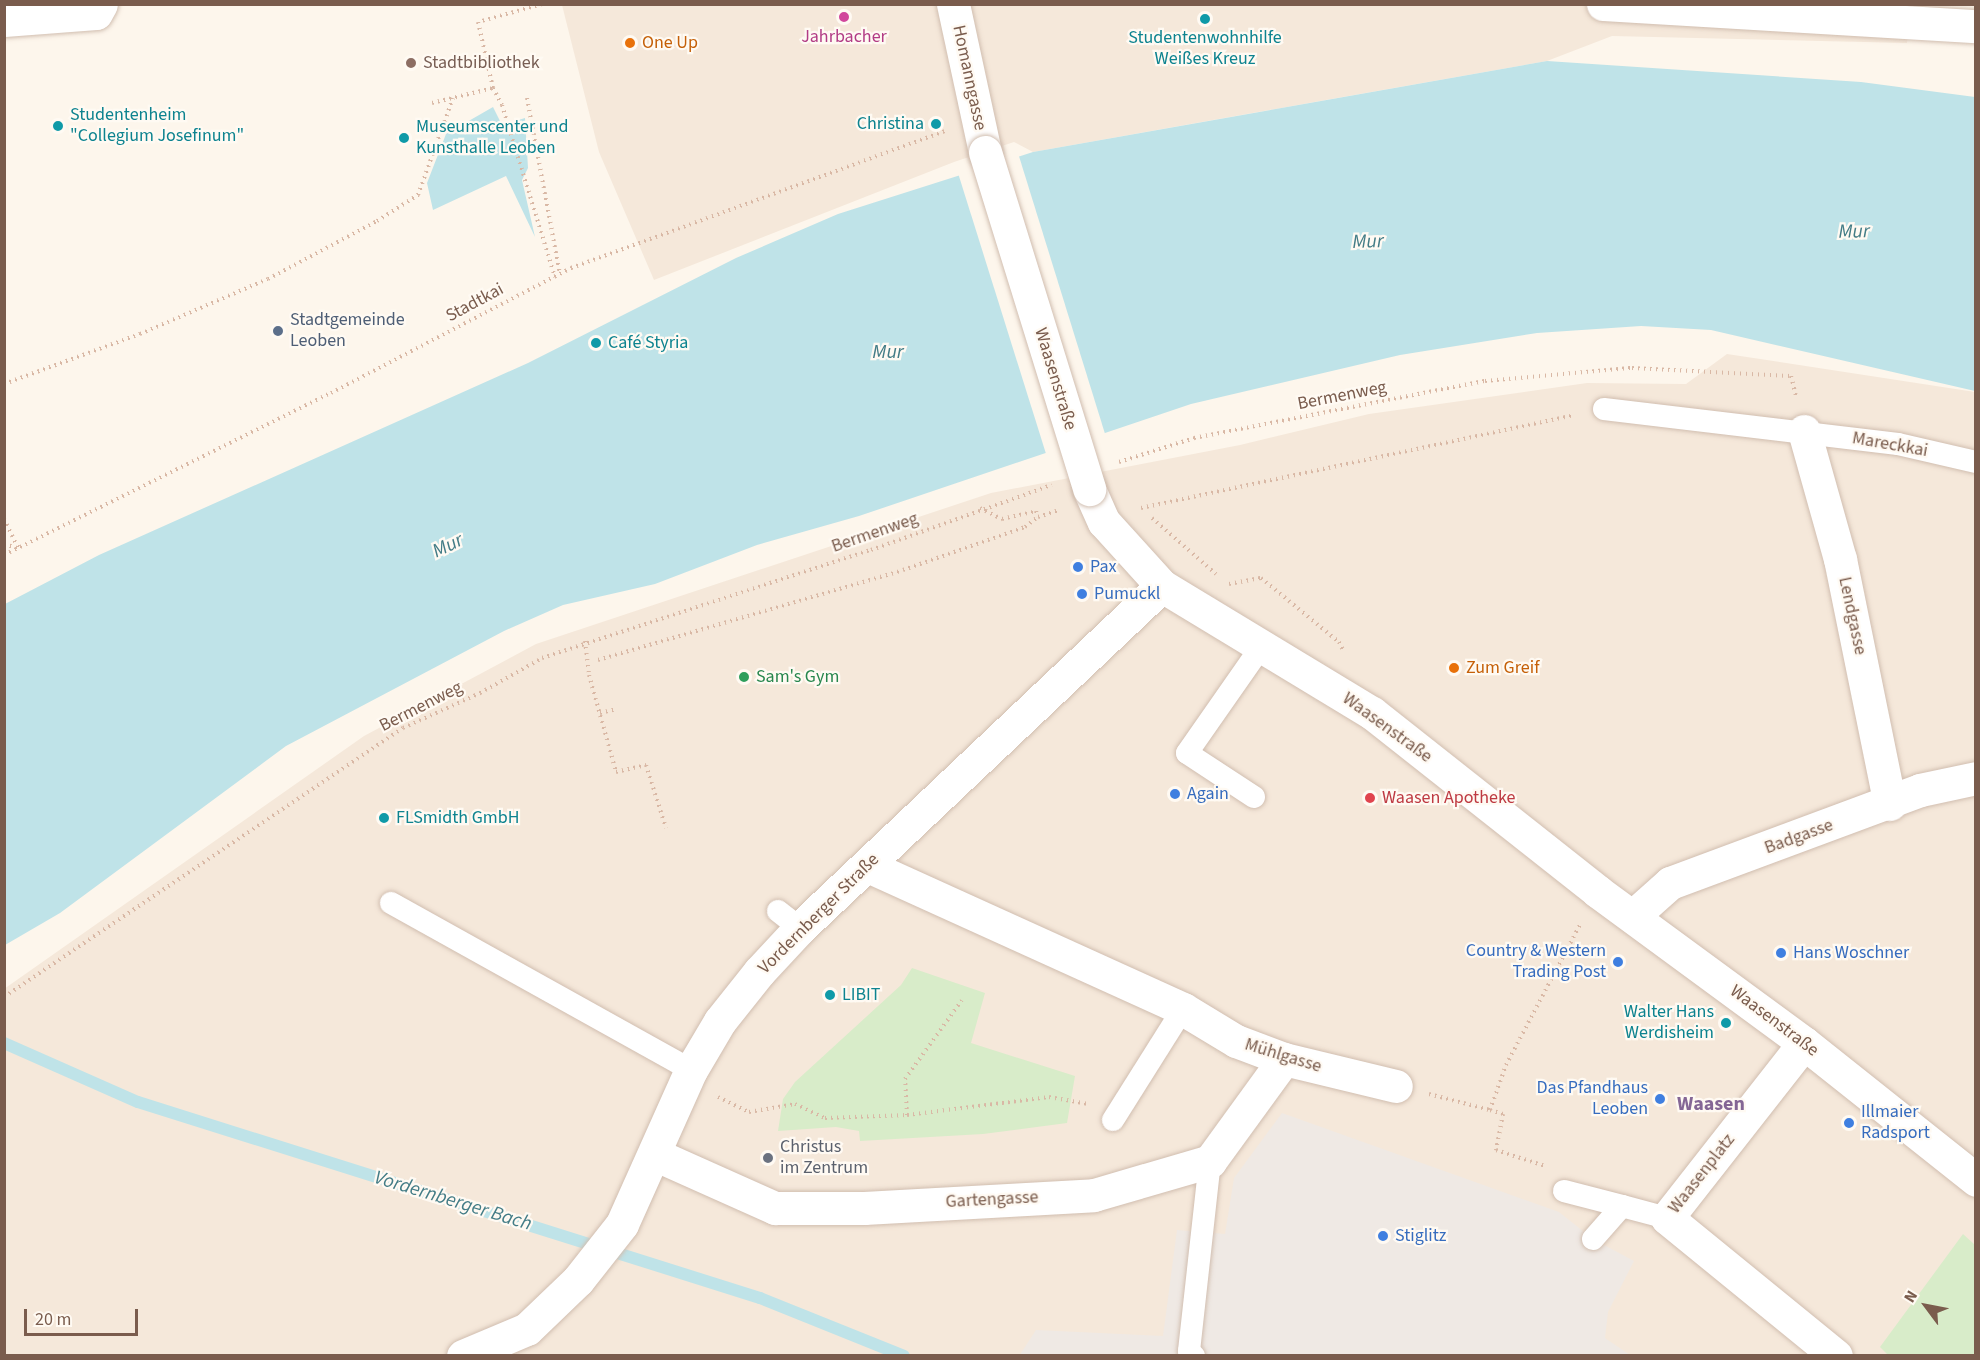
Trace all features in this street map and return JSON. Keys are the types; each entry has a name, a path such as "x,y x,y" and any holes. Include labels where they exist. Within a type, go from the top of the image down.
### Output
{"street":[{"path":"4,20 96,13 101,4"},
{"name":"Homanngasse","path":"953,4 981,137"},
{"path":"1603,4 1976,26"},
{"name":"Waasenstraße","path":"981,137 1074,486 1162,586 1372,713 1598,891 1804,1043 1976,1180"},
{"name":"Lendgasse","path":"1804,431 1840,558 1890,804"},
{"name":"Vordernberger Straße","path":"463,1356 527,1329 578,1280 622,1224 688,1075 720,1021 789,920 868,866 1162,586"},
{"name":"Badgasse","path":"1634,916 1670,883 1890,804 1920,790 1976,778"},
{"name":"Mühlgasse","path":"868,866 1183,1009 1236,1041 1284,1059 1396,1086"},
{"name":"Waasenplatz","path":"1804,1043 1667,1218 1836,1356"},
{"path":"1210,1161 1284,1059"},
{"name":"Gartengasse","path":"654,1154 775,1208 864,1208 1094,1195 1210,1161"}],"lane":[{"name":"Mareckkai","path":"1604,409 1898,444 1976,462"},
{"path":"1254,797 1186,753 1261,647"},
{"path":"391,903 688,1075"},
{"path":"1113,1120 1183,1009"},
{"path":"1194,1356 1189,1352 1210,1161"},
{"path":"1564,1191 1667,1218"},
{"path":"1593,1239 1622,1206"}],"path":[{"path":"542,4 478,22 493,88 502,105 555,277"},
{"path":"432,103 493,88"},
{"path":"4,384 140,334 268,279 377,221 418,195 453,98"},
{"path":"527,98 560,274"},
{"name":"Stadtkai","path":"4,555 331,393 560,274 927,136 981,137"},
{"name":"Bermenweg","path":"1115,464 1194,438 1485,381 1632,368 1791,376 1804,431"},
{"path":"1104,522 1139,508 1604,409"},
{"name":"Bermenweg","path":"4,997 403,728 480,693 542,658 585,641 871,550 980,508 1074,486"},
{"path":"980,508 1002,519 1036,511 1038,517"},
{"path":"1139,508 1178,536 1227,584 1261,578 1338,642 1348,660"},
{"path":"598,660 903,570 1025,527 1048,513"},
{"path":"4,519 18,548"},
{"path":"4,544 18,548"},
{"path":"585,641 600,713 616,772 646,765 666,828"},
{"path":"600,713 617,709"},
{"path":"1490,1110 1506,1065 1598,891"},
{"path":"907,1115 905,1078 962,1000"},
{"path":"688,1075 749,1112 795,1104 825,1118 907,1115 1049,1097 1082,1100 1113,1120"},
{"path":"1396,1086 1503,1114 1496,1150 1553,1169"}],"shaded area":[{"path":"562,5 1911,5 1907,43 1612,36 1547,61 1033,152 1014,142 954,162 654,280 599,152"},
{"path":"1727,354 1975,392 1975,1355 5,1355 4,989 364,736 536,644 991,493 1240,445 1369,414 1587,383 1686,384"},
{"name":"Stiglitz","path":"1282,1113 1559,1212 1593,1239 1634,1261 1608,1312 1605,1338 1630,1355 1019,1356 1036,1330 1163,1336 1177,1230 1225,1234 1234,1178"}],"green space":[{"path":"912,968 985,993 971,1043 1075,1076 1067,1123 983,1134 860,1141 859,1131 836,1127 778,1131 783,1099 795,1082 901,985"},
{"path":"1963,1234 1975,1245 1975,1355 1888,1355 1880,1347"}],"water":[{"name":"Mur","path":"1547,61 1861,82 1975,97 1975,391 1711,330 1641,326 1537,333 1400,355 1191,404 859,516 757,545 655,584 563,605 504,631 286,746 60,913 5,945 5,604 99,555 528,363 736,258 838,214 1033,152"},
{"path":"493,107 502,125 525,118 528,168 522,180 535,237 506,176 433,210 427,183 446,134"}],"pier":[{"path":"1018,153 1106,437 1047,457 958,173"}],"waterway":[{"name":"Vordernberger Bach","path":"4,1043 138,1102 760,1298 904,1356"}],"place":[{"name":"Jahrbacher","path":"844,17"},
{"name":"Studentenwohnhilfe Weißes Kreuz","path":"1205,19"},
{"name":"One Up","path":"630,43"},
{"name":"Stadtbibliothek","path":"411,63"},
{"name":"Christina","path":"936,124"},
{"name":"Studentenheim \"Collegium Josefinum\"","path":"58,126"},
{"name":"Museumscenter und Kunsthalle Leoben","path":"404,138"},
{"name":"Stadtgemeinde Leoben","path":"278,331"},
{"name":"Café Styria","path":"596,343"},
{"name":"Pax","path":"1078,567"},
{"name":"Pumuckl","path":"1082,594"},
{"name":"Zum Greif","path":"1454,668"},
{"name":"Sam's Gym","path":"744,677"},
{"name":"Again","path":"1175,794"},
{"name":"Waasen Apotheke","path":"1370,798"},
{"name":"FLSmidth GmbH","path":"384,818"},
{"name":"Hans Woschner","path":"1781,953"},
{"name":"Country & Western Trading Post","path":"1618,962"},
{"name":"LIBIT","path":"830,995"},
{"name":"Walter Hans Werdisheim","path":"1726,1023"},
{"name":"Das Pfandhaus Leoben","path":"1660,1099"},
{"name":"Illmaier Radsport","path":"1849,1123"},
{"name":"Christus im Zentrum","path":"768,1158"},
{"name":"Stiglitz","path":"1383,1236"}],"district":[{"name":"Waasen","path":"1711,1104"}]}
